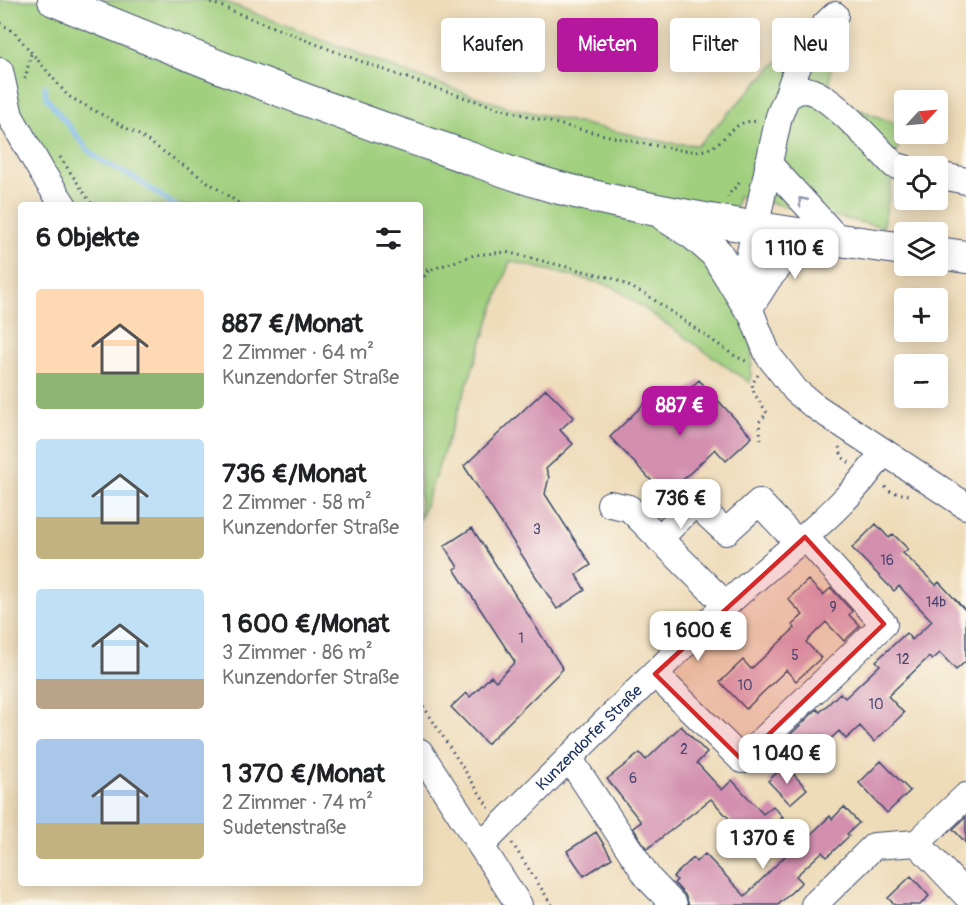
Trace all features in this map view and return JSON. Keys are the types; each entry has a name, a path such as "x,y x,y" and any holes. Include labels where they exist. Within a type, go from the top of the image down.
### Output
{"main road":[{"path":"54,0 364,123 555,186 656,209 894,247"},
{"path":"656,209 694,234 716,253 748,305 766,277 785,255 831,238"},
{"path":"948,254 966,257"}],"street":[{"path":"835,15 817,31 803,52 777,126 745,276 748,305 768,356 796,391 834,420 966,506"},
{"path":"0,71 10,116 61,202"},
{"path":"787,97 796,91 806,90 818,94 843,114 894,165"},
{"path":"768,164 831,238"},
{"path":"948,177 966,181"},
{"name":"Kunzendorfer Straße","path":"481,846 726,605 801,540 868,476 883,452"},
{"path":"655,674 742,760 884,624 801,540 759,502 726,532 695,503 659,539"},
{"path":"610,504 629,508 726,605"},
{"path":"423,757 519,905"},
{"path":"569,758 649,879 674,905"},
{"path":"814,905 874,846 918,843 966,796"},
{"path":"918,843 966,895"}],"path":[{"path":"205,0 384,71 537,120 646,144 692,151 704,150 721,141 729,131 750,120 777,126"},
{"path":"0,23 15,33 68,96 139,135 237,202"},
{"path":"25,86 31,53"},
{"path":"56,152 90,202"},
{"path":"423,270 430,270 474,255 506,252 612,278 647,295 735,356 752,364"},
{"path":"423,278 430,270"},
{"path":"759,374 752,384 754,393 767,413 759,422 761,439"},
{"path":"423,705 552,905"}],"highlighted area":[{"path":"805,537 884,624 742,760 655,674"}],"green space":[{"path":"0,0 221,0 410,74 507,107 668,143 698,145 772,67 772,72 831,72 830,91 850,106 894,123 894,144 899,144 896,156 894,156 894,169 883,227 738,196 723,275 753,345 750,383 612,286 510,261 423,511 423,202 49,202 0,126"},
{"path":"832,4 846,16 845,18 819,18"}],"building":[{"path":"699,380 752,437 726,461 715,449 666,496 610,437 648,400 662,415"},
{"path":"546,389 574,417 560,430 573,444 546,469 549,477 545,494 591,565 576,575 585,590 557,609 464,466"},
{"path":"876,524 889,538 893,534 908,549 903,553 936,585 939,582 966,611 966,661 956,670 940,653 932,660 929,657 888,696 904,713 874,742 860,726 846,739 839,731 812,756 791,734 817,709 820,712 840,693 845,698 880,665 876,661 906,633 912,640 932,621 899,586 894,591 852,548"},
{"path":"472,528 563,669 487,744 451,707 466,693 470,697 491,676 496,681 515,662 454,569 458,567 444,546"},
{"path":"808,580 823,595 831,588 852,611 849,615 860,626 844,641 826,622 806,642 821,658 796,681 786,670 746,709 720,682 743,660 751,669 795,628 792,625 803,615 788,599"},
{"path":"681,726 707,753 697,763 722,790 732,780 763,814 773,806 783,817 753,845 711,799 647,849 633,828 641,822 607,779 640,753 646,760"},
{"path":"881,761 910,791 887,813 859,783"},
{"path":"785,765 807,789 790,804 768,781"},
{"path":"844,807 859,823 827,857 822,852 796,876 802,882 778,905 689,905 685,895 674,883 677,880 673,877 693,858 696,862 705,854 745,896 803,838 805,840 830,816 832,819"},
{"path":"966,817 966,843 953,829"},
{"path":"596,832 612,858 584,876 567,851"},
{"path":"911,876 929,896 920,905 895,905 888,898"}],"waterway":[{"path":"45,86 46,97 88,150 100,160 136,179 170,202"}]}
